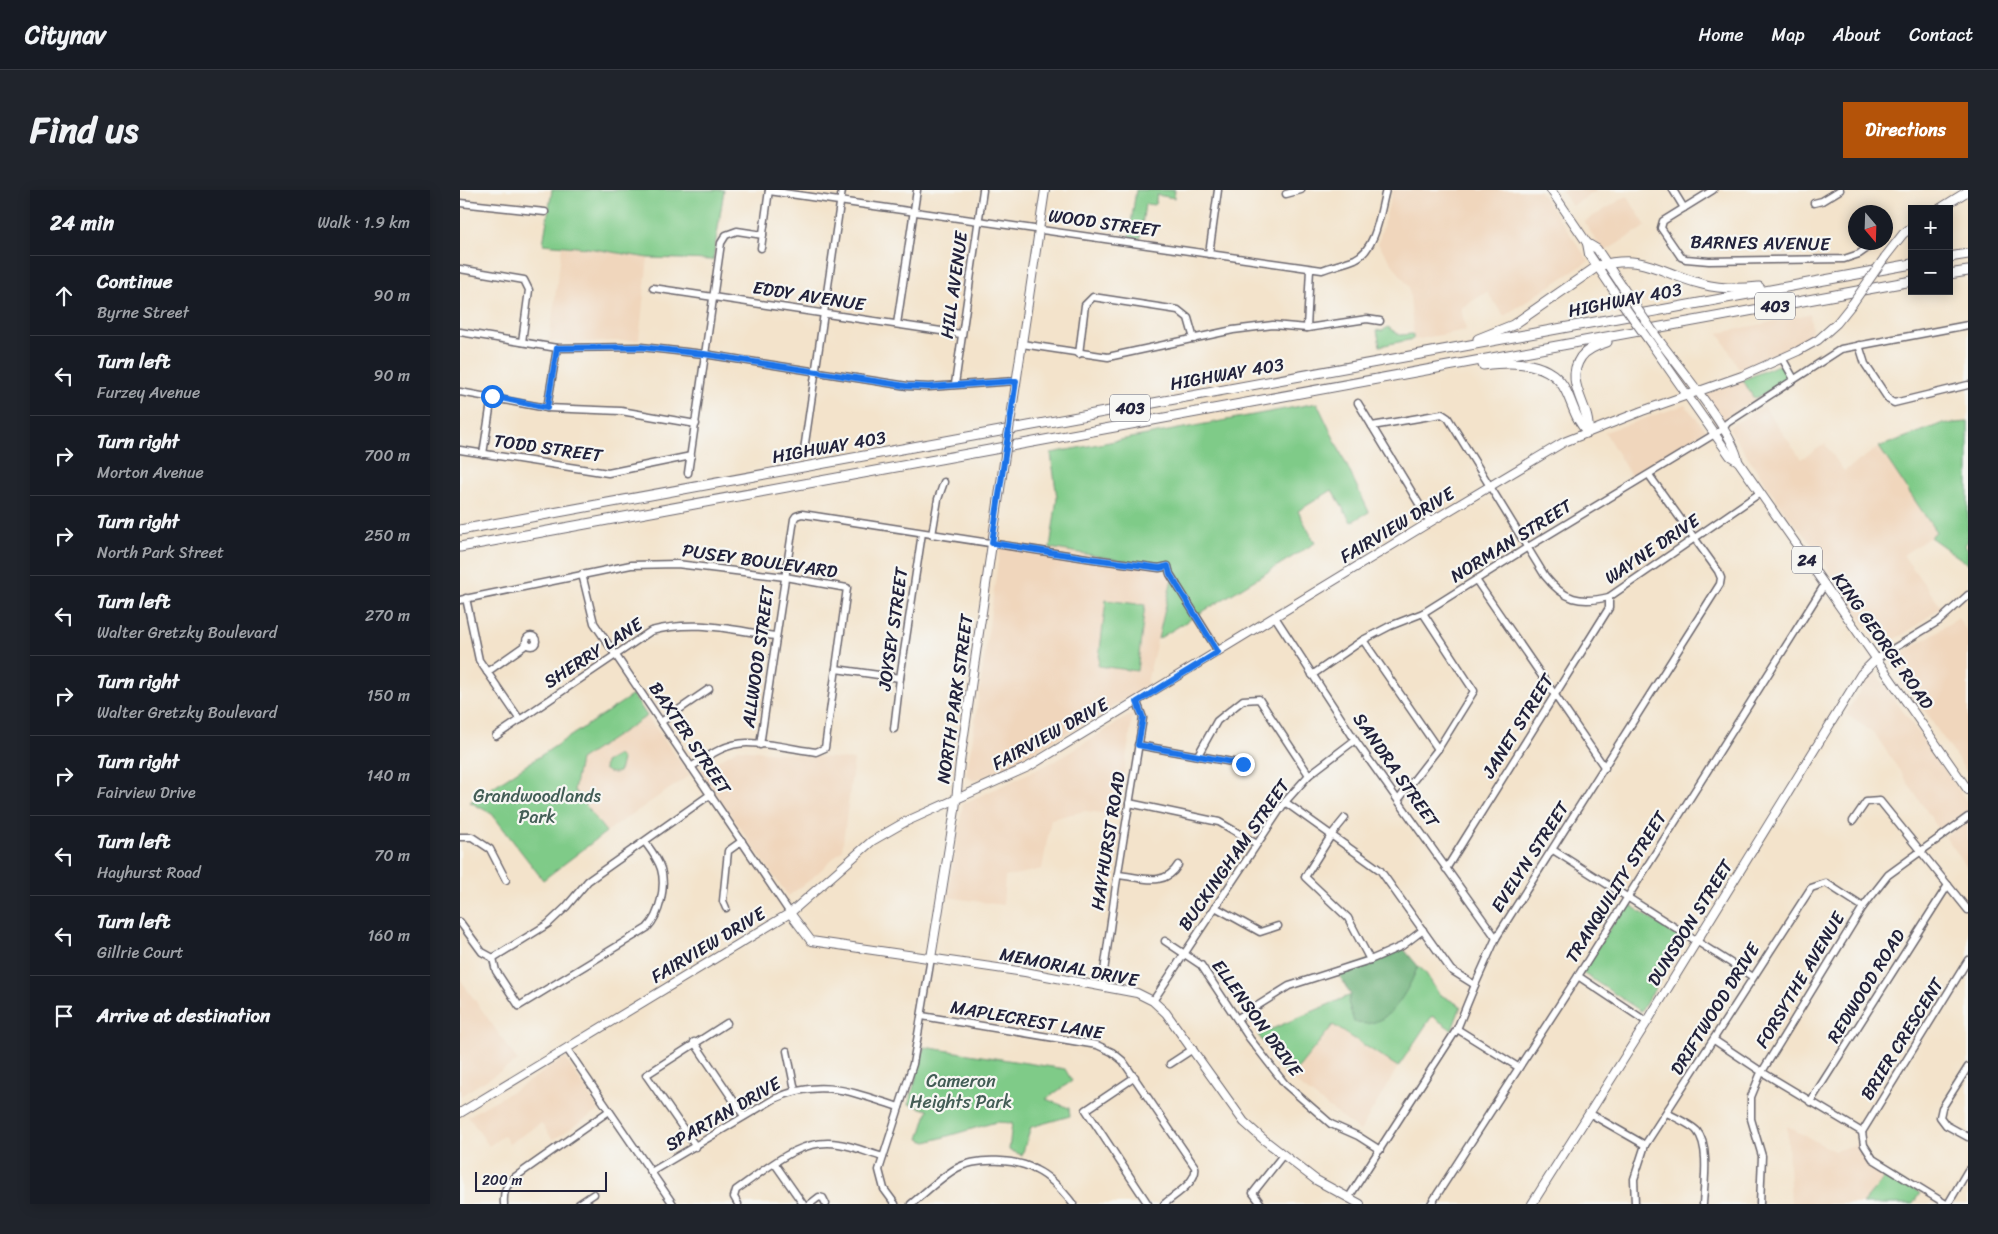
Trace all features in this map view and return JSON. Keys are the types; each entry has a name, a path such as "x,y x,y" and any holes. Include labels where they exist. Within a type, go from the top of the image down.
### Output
{"highway":[{"path":"1953,256 1968,254"},
{"path":"1428,354 1486,338 1514,326 1598,266 1608,264 1628,261 1644,263 1701,284 1722,288 1799,285"},
{"name":"HIGHWAY 403","path":"460,530 1908,265"},
{"path":"1953,273 1968,271"},
{"name":"HIGHWAY 403","path":"460,547 1908,282"},
{"path":"1588,432 1589,421 1576,388 1574,375 1577,364 1584,353 1598,344 1638,331"},
{"path":"1411,373 1492,364 1531,364 1549,370 1557,377 1566,390 1580,425 1588,432"}],"main road":[{"name":"NORTH PARK STREET","path":"931,958 957,799 960,762 1045,190"},
{"name":"KING GEORGE ROAD","path":"1551,190 1587,243 1589,254 1687,396 1730,456 1738,461 1968,790"},
{"path":"1945,205 1968,191"},
{"name":"FAIRVIEW DRIVE","path":"460,1113 790,913 872,841 910,819 1028,767 1564,442 1747,374 1818,340 1837,323 1853,304 1885,257 1908,230"},
{"name":"KING GEORGE ROAD","path":"1587,243 1597,249 1661,343 1725,426 1737,451 1738,461"},
{"name":"DUNSDON STREET","path":"1532,1204 1647,1022 1861,674 1876,659"},
{"name":"MEMORIAL DRIVE","path":"790,913 808,939 812,941 1025,972 1137,992 1154,1001 1166,1013 1244,1122 1316,1180 1360,1204"}],"street":[{"path":"804,450 814,370 842,190"},
{"path":"897,324 917,190"},
{"name":"HILL AVENUE","path":"955,384 983,190"},
{"path":"1209,254 1218,190"},
{"path":"1286,194 1301,190"},
{"name":"WOOD STREET","path":"769,191 1322,270 1356,258 1366,251 1372,242 1386,190"},
{"path":"1673,190 1684,208"},
{"name":"BARNES AVENUE","path":"1713,190 1663,222 1661,228 1681,257 1709,261 1844,259 1865,250"},
{"path":"1814,203 1822,201 1840,190"},
{"path":"761,248 769,191"},
{"path":"460,203 545,212"},
{"path":"688,473 721,243 726,235 737,231 763,235"},
{"path":"460,269 524,280 529,290 522,342"},
{"path":"1307,328 1310,269"},
{"name":"EDDY AVENUE","path":"653,288 961,334"},
{"path":"1079,354 1085,305 1093,297 1178,310 1188,318 1194,339"},
{"path":"1022,344 1108,357 1233,330 1273,325 1307,328 1367,319 1380,321"},
{"name":"NORMAN STREET","path":"1312,675 1364,640 1390,626 1423,613 1528,547 1649,475 1715,434 1841,349 1968,325"},
{"path":"460,332 557,348 641,347 704,354 906,386 929,387 1016,381"},
{"path":"1859,345 1865,364 1889,400 1894,403 1968,385"},
{"path":"547,408 557,348"},
{"path":"1782,358 1794,379"},
{"path":"460,392 492,396 547,408 620,411 696,424"},
{"path":"483,454 492,396"},
{"path":"1358,403 1430,522"},
{"name":"WAYNE DRIVE","path":"1372,426 1442,414 1448,418 1554,588 1566,596 1587,600 1609,597 1760,493"},
{"name":"TODD STREET","path":"460,450 608,472 691,456"},
{"name":"EVELYN STREET","path":"1349,1198 1457,1029 1496,938 1720,584 1721,578 1718,572 1649,475"},
{"path":"932,535 938,499 944,482"},
{"name":"ALLWOOD STREET","path":"760,745 794,519 796,516 806,514 922,533"},
{"path":"922,533 1160,568 1168,566 1170,574 1218,652"},
{"name":"JOYSEY STREET","path":"894,729 922,533"},
{"name":"PUSEY BOULEVARD","path":"463,599 632,565 677,564 785,577 847,588 824,748 816,752 746,743 712,753 691,767"},
{"name":"BAXTER STREET","path":"582,574 594,623 790,913"},
{"path":"1476,580 1605,768"},
{"name":"TRANQUILITY STREET","path":"1431,1204 1578,976 1825,584"},
{"path":"1876,659 1939,621 1968,595"},
{"name":"JANET STREET","path":"1446,869 1609,608 1609,597"},
{"path":"463,599 479,660 520,720"},
{"path":"1398,799 1438,750 1474,691 1423,613"},
{"name":"SANDRA STREET","path":"1275,617 1355,740 1496,938"},
{"name":"SHERRY LANE","path":"496,736 651,631 669,626 698,624 776,636"},
{"path":"1364,640 1438,750"},
{"path":"487,672 527,644"},
{"path":"836,668 900,678"},
{"path":"662,722 709,689"},
{"path":"1198,755 1217,720 1243,700 1259,699 1309,775"},
{"name":"HAYHURST ROAD","path":"1102,986 1143,718 1137,702"},
{"name":"BUCKINGHAM STREET","path":"1154,1001 1183,954 1285,802 1309,775 1355,740"},
{"path":"1138,745 1243,764"},
{"path":"493,958 548,924 566,907 588,880 645,842 711,794"},
{"path":"1853,822 1866,802 1880,801 1968,910"},
{"path":"1285,802 1380,870 1451,970 1475,985"},
{"path":"1129,803 1219,822 1257,844"},
{"name":"FORSYTHE AVENUE","path":"1760,1204 1762,1156 1751,1119 1751,1097 1762,1072 1863,906 1888,875 1968,817"},
{"path":"1344,818 1305,876 1348,918 1370,960"},
{"path":"460,837 472,837 490,849 506,880"},
{"path":"726,908 723,901 728,851 742,841"},
{"path":"460,922 482,952 493,958 496,972 519,1006 647,928 656,917 662,877 658,861 645,842"},
{"path":"1553,850 1753,977"},
{"path":"1118,875 1161,880 1173,874 1178,865"},
{"name":"DRIFTWOOD DRIVE","path":"1635,1204 1634,1179 1645,1145 1811,888 1826,883 1863,906"},
{"name":"REDWOOD ROAD","path":"1810,1102 1948,885"},
{"path":"1214,907 1260,932 1278,926"},
{"path":"1238,1018 1290,986 1370,960 1402,946 1424,930"},
{"name":"ELLENSON DRIVE","path":"1165,941 1201,965 1238,1018 1250,1039 1285,1084 1331,1124 1380,1150"},
{"name":"NORTH PARK STREET","path":"894,1204 880,1180 879,1170 914,1064 931,958"},
{"name":"BRIER CRESCENT","path":"1862,1132 1968,960"},
{"path":"1578,976 1647,1022"},
{"name":"MAPLECREST LANE","path":"922,1016 1102,1047 1116,1054 1135,1077 1195,1167 1196,1171 1192,1180 1164,1204"},
{"path":"696,1147 646,1075 694,1042 727,1023"},
{"path":"1457,1029 1518,1067"},
{"path":"1714,1040 1810,1102 1862,1132 1864,1146 1873,1159 1947,1204 1968,1170"},
{"path":"694,1042 744,1116"},
{"path":"567,1049 673,1204"},
{"path":"1170,1064 1193,1049"},
{"path":"787,1051 795,1090"},
{"path":"1968,1067 1942,1108 1940,1117 1946,1125 1968,1137"},
{"path":"1135,1077 1086,1110 1148,1204"},
{"name":"SPARTAN DRIVE","path":"651,1172 696,1147 774,1098 795,1090 836,1088 899,1107"},
{"path":"504,1204 503,1193 506,1186 515,1177 609,1111"},
{"path":"1589,1113 1645,1145"},
{"path":"1667,1113 1697,1130 1703,1142 1705,1154 1703,1204"},
{"path":"738,1204 734,1197 736,1190 799,1148 818,1143 840,1144 883,1158"},
{"path":"1261,1204 1253,1193 1283,1154"},
{"path":"911,1204 958,1168 979,1161 1004,1161 1036,1169 1056,1184 1073,1204"},
{"path":"775,1164 803,1204"},
{"path":"579,1204 594,1194"},
{"path":"810,1204 819,1197 823,1198 826,1204"}],"shaded area":[{"path":"1393,190 1539,190 1589,261 1504,316 1487,292 1461,308 1466,330 1414,340 1409,287 1378,244"},
{"path":"1561,190 1598,190 1572,206"},
{"path":"1627,196 1646,226 1604,252 1584,222"},
{"path":"562,247 588,248 648,258 639,340 571,343 549,341"},
{"path":"1810,314 1813,338 1739,369 1719,333"},
{"path":"1744,379 1753,397 1756,398 1723,420 1706,397 1707,394"},
{"path":"1685,405 1706,430 1632,478 1605,432"},
{"path":"1764,406 1801,459 1825,444 1844,471 1879,447 1936,533 1903,555 1941,607 1881,648 1810,542 1784,511 1729,429 1732,425"},
{"path":"1001,542 1050,548 1156,566 1173,574 1146,687 1007,767 973,781 966,774"},
{"path":"1958,618 1968,633 1968,774 1893,665 1893,660"},
{"path":"1871,672 1876,673 1968,803 1968,810 1940,831 1875,734 1846,714"},
{"path":"1133,713 1118,815 1085,811 1051,819 1042,869 1005,877 1003,905 947,897 963,804 1057,760"},
{"path":"647,716 690,775 606,832 574,790 580,760"},
{"path":"738,749 854,760 842,850 810,880 788,896 700,771"},
{"path":"1968,821 1968,868 1945,836"},
{"path":"460,979 518,1061 460,1096"},
{"path":"1333,1025 1398,1067 1360,1131 1290,1078"},
{"path":"565,1058 599,1110 553,1140 541,1123 509,1144 504,1135 489,1146 468,1116 518,1088"},
{"path":"1787,1126 1834,1151 1858,1144 1868,1163 1888,1174 1862,1204 1791,1204"}],"green space":[{"path":"552,190 724,190 713,260 648,258 588,248 543,244"},
{"path":"1136,190 1175,190 1174,198 1157,195 1155,205 1145,204 1140,239 1129,237"},
{"path":"1388,327 1399,335 1413,334 1413,339 1380,346 1377,330 1382,331"},
{"path":"1778,365 1783,366 1788,375 1787,380 1756,398 1753,397 1743,380"},
{"path":"1317,403 1369,512 1351,522 1332,490 1298,511 1315,543 1158,639 1173,574 1156,566 1050,548 1057,498 1051,453"},
{"path":"1968,422 1968,541 1965,545 1968,549 1968,564 1930,537 1936,532 1879,447 1941,424"},
{"path":"1106,600 1145,605 1137,671 1098,666"},
{"name":"Grandwoodlands Park","path":"633,695 647,716 580,760 574,790 606,832 543,880 492,814 470,802"},
{"path":"618,755 622,759 619,772 611,773 604,769 605,762"},
{"path":"1627,903 1685,941 1641,1011 1581,972"},
{"path":"1402,947 1418,966 1402,998 1395,1008 1377,1021 1366,1024 1354,1022 1348,1002 1351,995 1337,972"},
{"path":"1418,966 1425,972 1439,994 1461,1006 1452,1030 1432,1016 1398,1067 1333,1025 1290,1078 1258,1035"},
{"name":"Cameron Heights Park","path":"924,1047 1065,1069 1072,1081 1046,1099 1069,1108 1070,1116 1031,1127 1022,1155 1009,1150 1012,1123 996,1122 927,1142 919,1139 928,1110 909,1104"},
{"path":"1888,1174 1920,1193 1913,1204 1862,1204"}],"route":[{"path":"492,396 547,408 557,348 641,347 814,370 906,386 929,387 1016,381 992,543 1160,568 1168,566 1170,574 1218,652 1137,702 1143,718 1138,745 1243,764"}]}
